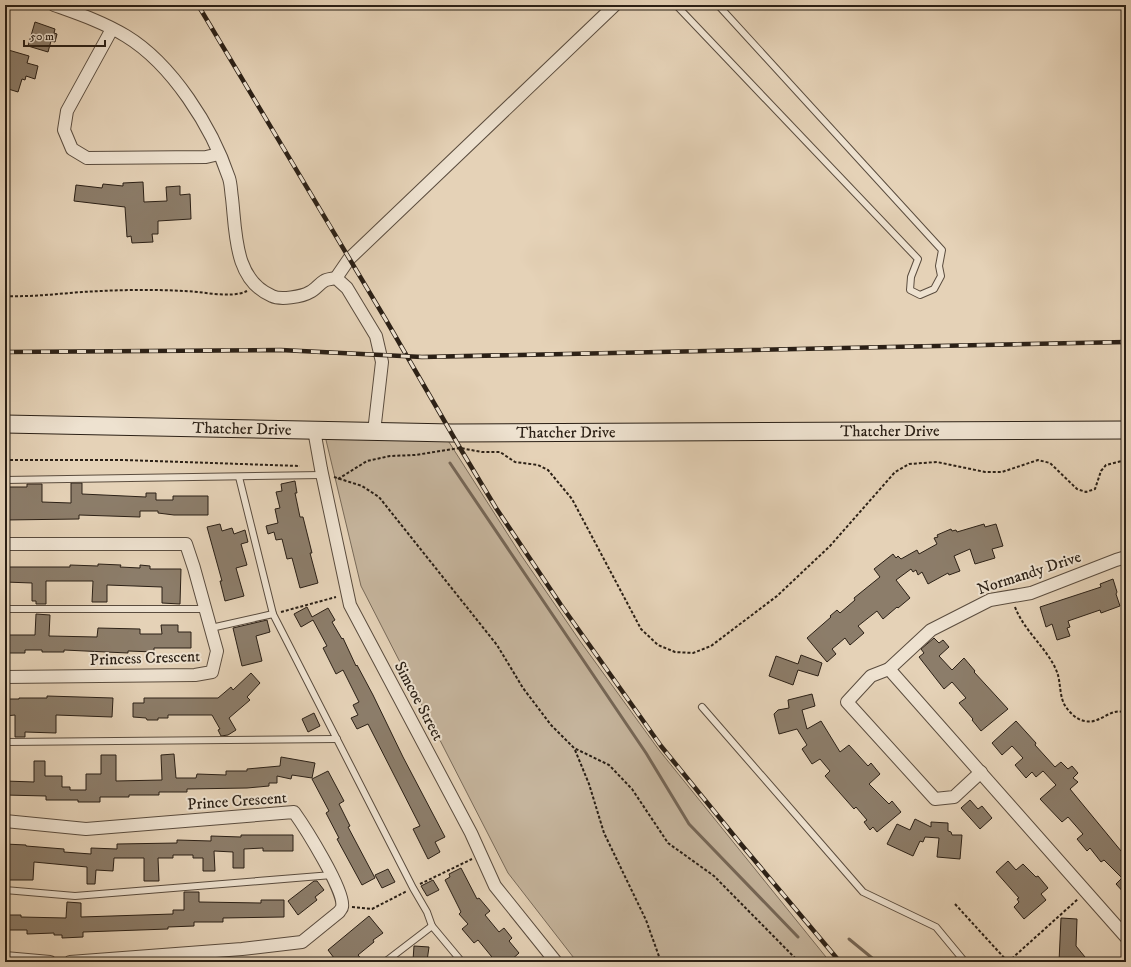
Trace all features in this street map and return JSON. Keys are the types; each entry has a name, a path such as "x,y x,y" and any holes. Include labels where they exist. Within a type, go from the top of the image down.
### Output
{"main road":[{"name":"Thatcher Drive","path":"5,424 468,433 1126,430"}],"street":[{"path":"54,5 88,17 112,29 145,49 181,89 202,118 229,179 239,255 245,273 257,288 273,297 291,298 310,292 324,281 336,278 349,258 615,5"},
{"path":"112,29 67,111 64,130 72,149 87,158 206,157 219,154"},
{"path":"336,278 347,288 376,336 382,362 374,432"},
{"name":"Simcoe Street","path":"314,430 321,472 350,605 471,833 495,886 556,962"},
{"name":"Princess Crescent","path":"5,544 186,544 217,651 212,672 195,675 5,677"},
{"name":"Normandy Drive","path":"981,772 954,797 935,799 847,702 871,676 889,669 931,630 990,600 1031,593 1126,557"},
{"path":"889,669 1126,937"},
{"name":"Prince Crescent","path":"5,822 86,829 294,812 309,833 332,875 343,906 340,912 302,942 242,949 70,962"},
{"path":"5,958 50,962"}],"lane":[{"path":"676,5 918,259 911,277 910,290 920,295 934,289 941,276 939,266 942,250 718,5"},
{"path":"5,480 239,477 321,472"},
{"path":"239,477 273,614 336,740 427,912 432,926 462,962"},
{"path":"5,608 205,609"},
{"path":"211,628 273,614"},
{"path":"702,707 863,892 936,927 965,962"},
{"path":"5,742 336,740"},
{"path":"5,890 75,896 332,875"},
{"path":"385,962 432,926"}],"path":[{"path":"5,296 22,297 120,290 197,291 225,295 245,292 255,285"},
{"path":"338,479 367,461 390,456 415,455 460,448 482,452 500,452 515,462 538,465 548,470 572,499 641,629 658,645 675,652 693,653 711,646 777,596 830,546 895,472 909,464 937,462 985,472 1002,472 1038,460 1050,464 1077,489 1086,492 1095,490 1101,471 1106,465 1126,460"},
{"path":"5,460 124,460 291,465 321,472 362,486 379,497 492,640 523,688 551,725 574,748 609,765 632,789 668,843 714,876 799,962"},
{"path":"273,614 347,594"},
{"path":"1012,596 1023,623 1056,670 1064,705 1070,713 1086,722 1093,721 1115,712 1126,713"},
{"path":"574,748 589,784 604,833 646,920 662,962"},
{"path":"955,904 1008,962 1087,892"}],"shaded area":[{"path":"334,435 447,439 521,555 580,641 659,750 830,962 577,962 508,873 361,586 326,440"}],"building":[{"path":"35,22 55,29 54,33 57,34 55,42 51,41 48,52 28,46"},
{"path":"5,49 29,56 27,63 38,66 35,79 26,76 25,80 22,79 18,92 5,88"},
{"path":"143,182 144,202 167,201 166,187 180,186 180,195 190,194 191,219 158,221 158,234 152,234 153,242 132,243 131,236 127,237 125,207 74,201 76,185 102,188 103,184 123,186 123,183"},
{"path":"295,481 297,493 295,493 300,517 303,517 318,583 300,588 292,558 287,559 282,539 276,540 274,532 268,534 266,526 278,523 275,509 280,508 276,492 282,491 281,484"},
{"path":"71,483 82,483 82,494 146,497 146,493 156,493 156,500 173,500 173,496 208,496 208,515 174,515 158,513 158,511 140,511 140,517 79,515 79,519 5,520 5,487 27,487 27,484 42,484 42,502 71,503"},
{"path":"220,524 222,531 232,528 234,534 245,530 248,542 241,544 247,565 236,568 244,596 225,601 220,581 222,581 207,527"},
{"path":"984,524 985,527 996,524 1003,546 992,549 995,558 975,564 970,549 954,556 960,571 949,575 948,573 928,584 922,572 918,575 916,570 913,572 911,569 896,580 910,598 883,619 877,611 858,626 864,633 850,645 845,638 832,649 836,654 827,662 807,638 837,610 840,613 855,600 854,598 880,577 874,569 893,554 896,558 898,556 901,559 917,550 919,554 937,544 934,538 938,537 937,535 951,529 952,531 956,530 957,532"},
{"path":"98,564 140,568 140,565 150,566 150,569 181,569 180,604 162,603 162,587 107,585 107,602 92,602 93,581 46,581 46,604 36,604 36,601 32,601 32,583 5,582 5,567 70,567 70,565 98,566"},
{"path":"1113,579 1120,606 1101,613 1100,610 1068,621 1070,627 1067,628 1070,636 1057,640 1052,624 1046,627 1040,607 1101,587 1100,584"},
{"path":"307,607 312,617 328,608 335,620 332,622 342,639 343,638 356,666 357,665 373,695 403,757 445,837 435,842 440,852 428,859 413,829 420,826 368,724 357,729 351,718 358,715 353,705 359,702 343,670 336,674 323,648 327,646 313,620 301,627 294,614"},
{"path":"36,614 50,615 49,636 97,637 98,628 140,629 140,634 162,634 161,625 178,625 178,632 191,632 191,648 154,648 154,652 128,651 128,653 64,650 64,652 42,652 42,650 25,650 25,653 7,653 7,635 35,635"},
{"path":"267,620 270,632 256,636 262,661 242,666 233,628"},
{"path":"934,638 939,643 943,640 949,647 939,656 952,670 964,658 975,671 974,672 1008,709 981,731 959,703 966,698 952,682 944,689 919,657 924,653 921,649"},
{"path":"801,655 822,663 818,676 798,670 793,685 769,676 776,656 798,664"},
{"path":"251,673 260,683 247,697 250,700 229,718 236,730 228,735 221,736 218,730 220,729 212,715 168,715 168,718 158,718 158,720 147,720 146,718 133,717 133,703 144,703 144,698 218,698 231,687 233,690"},
{"path":"812,694 815,706 802,710 807,729 821,721 840,752 849,745 868,766 871,763 880,774 869,784 889,804 892,801 901,812 877,832 873,827 870,830 864,822 867,820 856,807 854,809 825,776 830,771 820,759 812,764 802,749 807,745 797,729 779,734 774,714 778,710 789,708 788,700"},
{"path":"47,696 113,698 112,717 56,715 56,733 25,732 25,737 15,737 15,715 5,716 5,699 47,698"},
{"path":"314,713 320,726 308,732 302,719"},
{"path":"1016,721 1055,767 1061,762 1068,769 1072,766 1078,773 1073,778 1078,782 1070,789 1126,857 1126,895 1116,884 1122,878 1104,860 1101,862 1090,848 1087,851 1077,839 1083,834 1068,817 1062,822 1040,799 1056,785 1043,771 1036,777 1032,772 1026,778 1015,765 1023,758 1012,746 1002,755 992,743"},
{"path":"174,754 176,778 196,778 197,774 226,775 226,771 247,771 247,769 280,766 281,757 315,763 312,778 292,775 291,779 277,776 277,783 269,783 269,786 187,789 187,792 159,792 159,795 100,797 100,802 46,800 46,796 5,795 5,781 34,782 34,761 45,761 45,776 62,776 62,787 70,787 70,790 86,790 86,774 101,774 101,755 116,755 116,781 162,780 161,755"},
{"path":"328,771 344,801 339,804 350,826 348,827 375,878 362,885 337,839 339,838 326,813 329,811 312,779"},
{"path":"970,800 978,809 982,806 992,818 980,829 961,808"},
{"path":"915,819 931,827 931,822 948,823 948,831 951,832 952,835 962,835 960,859 937,857 939,838 925,837 923,842 920,841 913,856 887,844 897,824 910,830"},
{"path":"241,835 293,835 293,851 263,851 263,848 244,849 244,868 233,868 233,852 214,851 215,871 203,871 203,858 193,858 193,855 173,855 173,858 158,858 159,881 144,881 144,858 114,858 113,871 96,870 95,884 87,884 87,867 34,862 33,880 5,880 5,844 64,849 64,852 91,854 91,848 117,849 117,844 177,843 177,840 211,841 211,836 241,837"},
{"path":"1008,861 1016,870 1023,864 1036,877 1038,876 1048,888 1041,894 1046,900 1024,919 1014,907 1019,902 1017,899 1019,898 996,872"},
{"path":"461,868 477,899 479,898 490,911 485,915 499,932 504,928 512,938 509,941 519,953 509,962 496,962 478,940 474,943 462,929 468,924 459,914 461,912 445,880 450,877 449,874"},
{"path":"388,869 395,882 382,888 375,875"},
{"path":"433,880 439,890 427,896 421,886"},
{"path":"314,881 317,881 324,890 315,897 317,900 298,915 288,901"},
{"path":"184,892 199,892 199,902 261,903 261,900 284,900 284,917 223,918 223,922 194,922 194,926 168,927 168,929 83,932 83,937 62,938 62,935 54,935 54,933 27,934 27,930 5,930 5,915 21,915 21,917 66,918 67,902 81,903 81,917 173,914 173,910 184,910"},
{"path":"369,916 383,933 373,940 374,942 358,955 364,962 337,962 328,950"},
{"path":"1061,918 1077,919 1076,946 1085,957 1079,962 1059,962"},
{"path":"414,946 429,947 427,961 413,960"}],"waterway":[{"path":"450,463 646,753 689,824 798,937"},
{"path":"849,939 877,962"}],"railway":[{"path":"198,5 496,508 561,605 661,746 840,962"},
{"path":"5,352 281,350 422,357 1126,342"}]}
